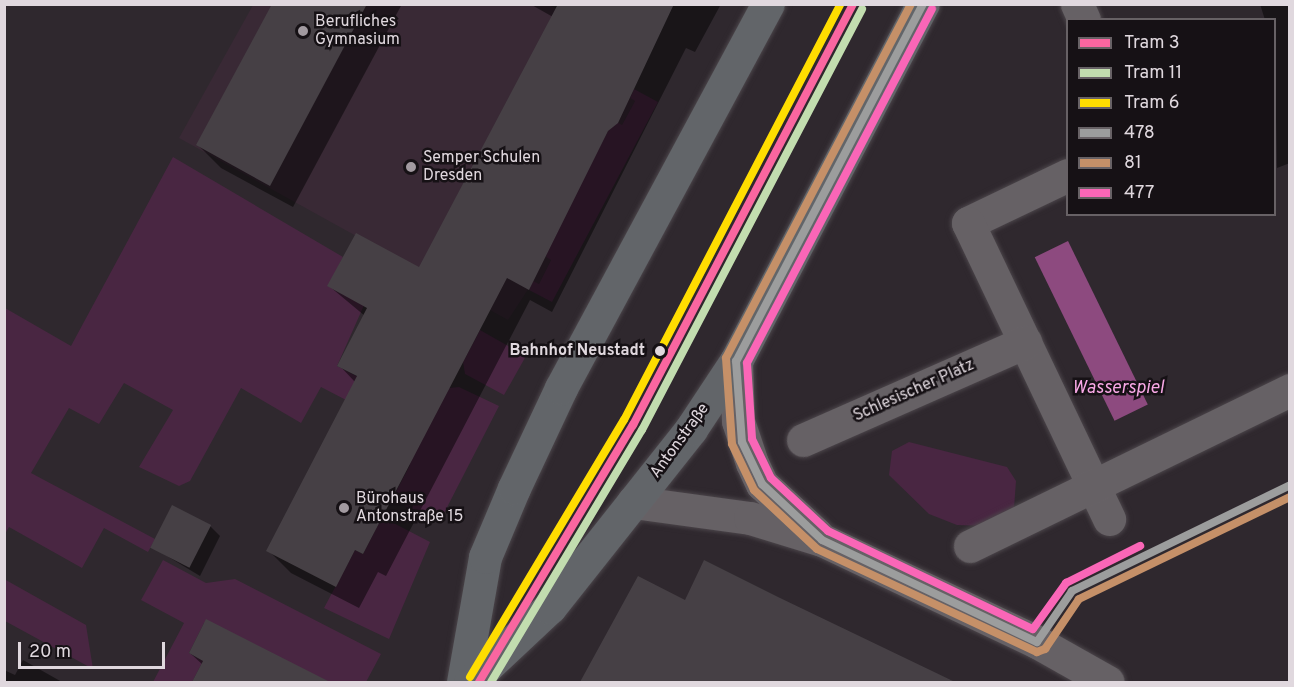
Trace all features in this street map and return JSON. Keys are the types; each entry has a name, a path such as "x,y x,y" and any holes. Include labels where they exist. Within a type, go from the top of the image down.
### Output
{"main road":[{"path":"463,682 485,557 514,488 561,388 768,4"},
{"name":"Antonstraße","path":"470,682 550,607 633,502 736,361 923,4"}],"street":[{"path":"1077,4 1083,18"},
{"path":"1066,176 968,223 1109,519"},
{"name":"Schlesischer Platz","path":"804,440 1024,342"},
{"path":"736,361 738,421 752,463 762,484 822,540"},
{"path":"970,546 1290,390"},
{"path":"633,502 750,518 822,540 1036,642 1108,682"}],"shaded area":[{"name":"Semper Schulen Dresden","path":"253,5 549,5 647,58 630,97 635,101 622,125 609,131 548,245 551,260 539,284 533,282 508,320 179,138"},
{"path":"634,89 658,102 552,302 529,290 533,281 539,284 551,260 546,257 548,245 608,131 617,122 622,125 635,101 630,98"},
{"path":"173,157 343,257 328,286 365,303 337,366 433,416 449,388 459,387 499,406 439,523 392,499 410,465 387,453 400,428 321,387 301,423 241,388 190,481 179,486 139,467 173,410 124,383 99,424 69,408 31,473 155,539 148,552 104,528 82,568 9,527 5,534 5,308 71,346"},
{"path":"480,330 526,356 504,395 465,374 463,362"},
{"path":"909,442 1007,467 1016,481 1014,508 984,526 957,525 929,514 889,475 892,451"},
{"path":"382,517 430,542 389,639 324,608 355,550 363,554"},
{"path":"163,560 206,583 235,579 381,654 366,682 320,682 204,623 189,653 203,661 192,682 153,682 184,623 141,600"},
{"path":"4,579 86,625 93,669 5,621"}],"water":[{"name":"Wasserspiel","path":"1068,241 1148,405 1115,421 1035,257"}],"building":[{"path":"272,4 367,4 270,186 196,145"},
{"path":"558,4 674,4 618,123 608,131 529,290 507,278 363,554 355,550 336,587 266,551 357,376 337,366 367,308 327,286 356,233 419,267"},
{"path":"172,505 211,525 189,568 150,548"},
{"path":"704,560 955,682 580,682 638,576 685,600"},
{"path":"206,619 330,682 192,682 203,661 189,653"}],"tram line":[{"name":"6","path":"470,677 624,420 841,4"},
{"name":"3","path":"479,682 633,425 853,4"},
{"name":"11","path":"491,682 642,430 862,9"}],"transit line":[{"name":"81","path":"911,4 726,358 732,444 754,490 817,549 1037,652 1045,649 1079,599 1290,497"},
{"name":"478","path":"923,4 736,361 742,442 762,484 822,540 1037,642 1072,591 1290,485"},
{"name":"477","path":"932,9 747,363 752,439 771,478 828,531 1033,629 1066,583 1140,546"}],"place":[{"name":"Berufliches Gymnasium","path":"303,31"},
{"name":"Semper Schulen Dresden","path":"411,167"},
{"name":"Bahnhof Neustadt","path":"660,351"},
{"name":"Bürohaus Antonstraße 15","path":"344,508"}]}
